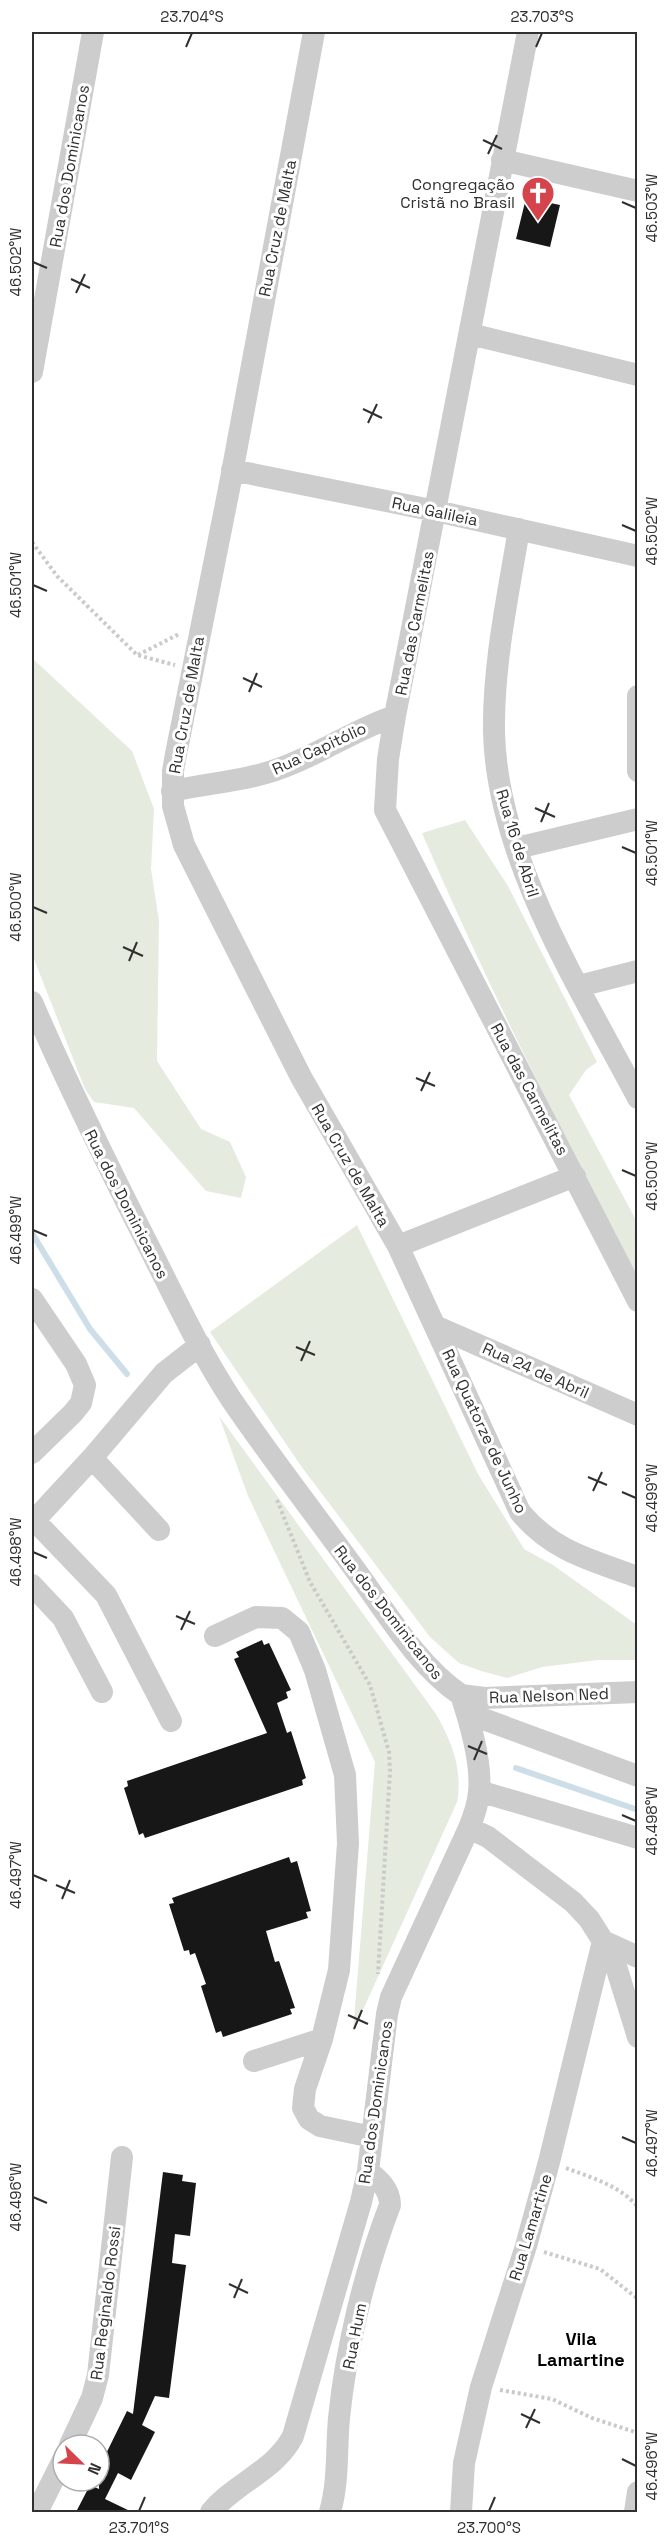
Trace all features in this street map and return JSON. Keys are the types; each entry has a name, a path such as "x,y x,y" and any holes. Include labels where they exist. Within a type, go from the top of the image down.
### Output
{"street":[{"name":"Rua dos Dominicanos","path":"32,372 93,32"},
{"name":"Rua Cruz de Malta","path":"314,32 176,754 172,791 176,822 201,882 301,1077 398,1246 435,1326"},
{"name":"Rua das Carmelitas","path":"528,32 395,716 388,759 385,810 638,1301"},
{"path":"502,160 638,191"},
{"path":"470,334 638,375"},
{"name":"Rua Galileia","path":"232,470 436,510 638,556"},
{"name":"Rua 16 de Abril","path":"519,529 499,655 494,732 502,799 532,895 638,1098"},
{"path":"638,696 638,771"},
{"name":"Rua Capitólio","path":"172,791 254,776 281,768 374,723 395,716"},
{"path":"517,848 638,819"},
{"path":"579,986 638,971"},
{"name":"Rua dos Dominicanos","path":"32,1002 73,1097 201,1345 231,1398 415,1650 464,1704 479,1772 476,1809 469,1828 391,1997 368,2171 356,2221 293,2436 279,2457 238,2486 212,2512"},
{"path":"398,1246 575,1176"},
{"path":"32,1299 76,1364 84,1385 81,1403 32,1453"},
{"name":"Rua 24 de Abril","path":"435,1326 638,1414"},
{"name":"Rua Quatorze de Junho","path":"435,1326 520,1512 552,1543 568,1552 637,1575"},
{"path":"171,1721 106,1595 32,1522 92,1458 164,1374 201,1345"},
{"path":"92,1458 159,1530"},
{"path":"32,1585 63,1618 102,1692"},
{"path":"214,1636 256,1617 271,1616 291,1624 299,1632 315,1670 343,1763 348,1843 339,1970 322,2039 303,2100 306,2114 320,2126 372,2138"},
{"name":"Rua Nelson Ned","path":"464,1704 484,1698 638,1692"},
{"path":"464,1704 638,1776"},
{"path":"479,1791 638,1838"},
{"path":"469,1828 488,1837 573,1902 589,1919 607,1944 638,2037"},
{"path":"607,1944 638,1957"},
{"name":"Rua Lamartine","path":"461,2512 464,2463 481,2387 526,2246 607,1944"},
{"path":"254,2061 322,2039"},
{"name":"Rua Reginaldo Rossi","path":"76,2433 92,2398 98,2375 122,2157"},
{"name":"Rua Hum","path":"330,2512 336,2491 339,2418 354,2329 371,2254 390,2205 390,2199 384,2186 368,2171"},
{"path":"37,2512 51,2484"},
{"path":"635,2512 638,2492"}],"path":[{"path":"32,542 57,576 137,656 193,669"},
{"path":"137,656 201,623"},
{"path":"549,2162 601,2181 628,2196 638,2207"},
{"path":"526,2246 600,2269 638,2299"},
{"path":"481,2387 552,2399 592,2418 638,2433"}],"shaded area":[{"path":"32,658 132,751 154,809 151,869 159,921 157,1061 201,1129 230,1142 246,1177 241,1198 206,1191 134,1108 94,1102 85,1089 32,954"},
{"path":"465,820 508,886 597,1062 586,1070 569,1095 637,1222 637,1277 525,1057 422,833"},
{"path":"357,1225 478,1474 524,1549 553,1565 637,1625 637,1660 598,1660 542,1667 507,1678 459,1663 430,1637 301,1466 210,1332"},
{"path":"219,1416 436,1714 455,1756 458,1779 457,1802 353,2032 375,1762 248,1496"}],"building":[{"name":"Congregação Cristã no Brasil","path":"526,198 560,205 550,247 516,239"},
{"path":"262,1640 264,1645 269,1643 291,1690 286,1692 288,1698 277,1703 287,1733 291,1731 306,1778 302,1780 303,1785 145,1838 143,1833 139,1835 124,1788 128,1786 127,1781 267,1733 234,1659 239,1657 236,1652"},
{"path":"289,1857 291,1863 297,1861 311,1911 306,1912 308,1918 266,1931 275,1962 279,1961 295,2008 290,2009 292,2014 223,2037 221,2031 216,2033 201,1986 206,1984 195,1953 190,1955 189,1950 184,1951 169,1904 174,1903 172,1898"},
{"path":"163,2172 183,2175 182,2181 196,2183 190,2236 175,2234 172,2263 186,2265 169,2398 155,2396 142,2425 155,2432 131,2480 118,2473 111,2487 111,2444 127,2411 133,2414"},
{"path":"86,2493 108,2493 105,2499 132,2512 76,2512"}],"waterway":[{"path":"32,1233 90,1329 127,1374"},
{"path":"516,1768 638,1810"}],"place":[{"name":"Congregação Cristã no Brasil","path":"538,222"}],"district":[{"name":"Vila Lamartine","path":"581,2349"}]}
